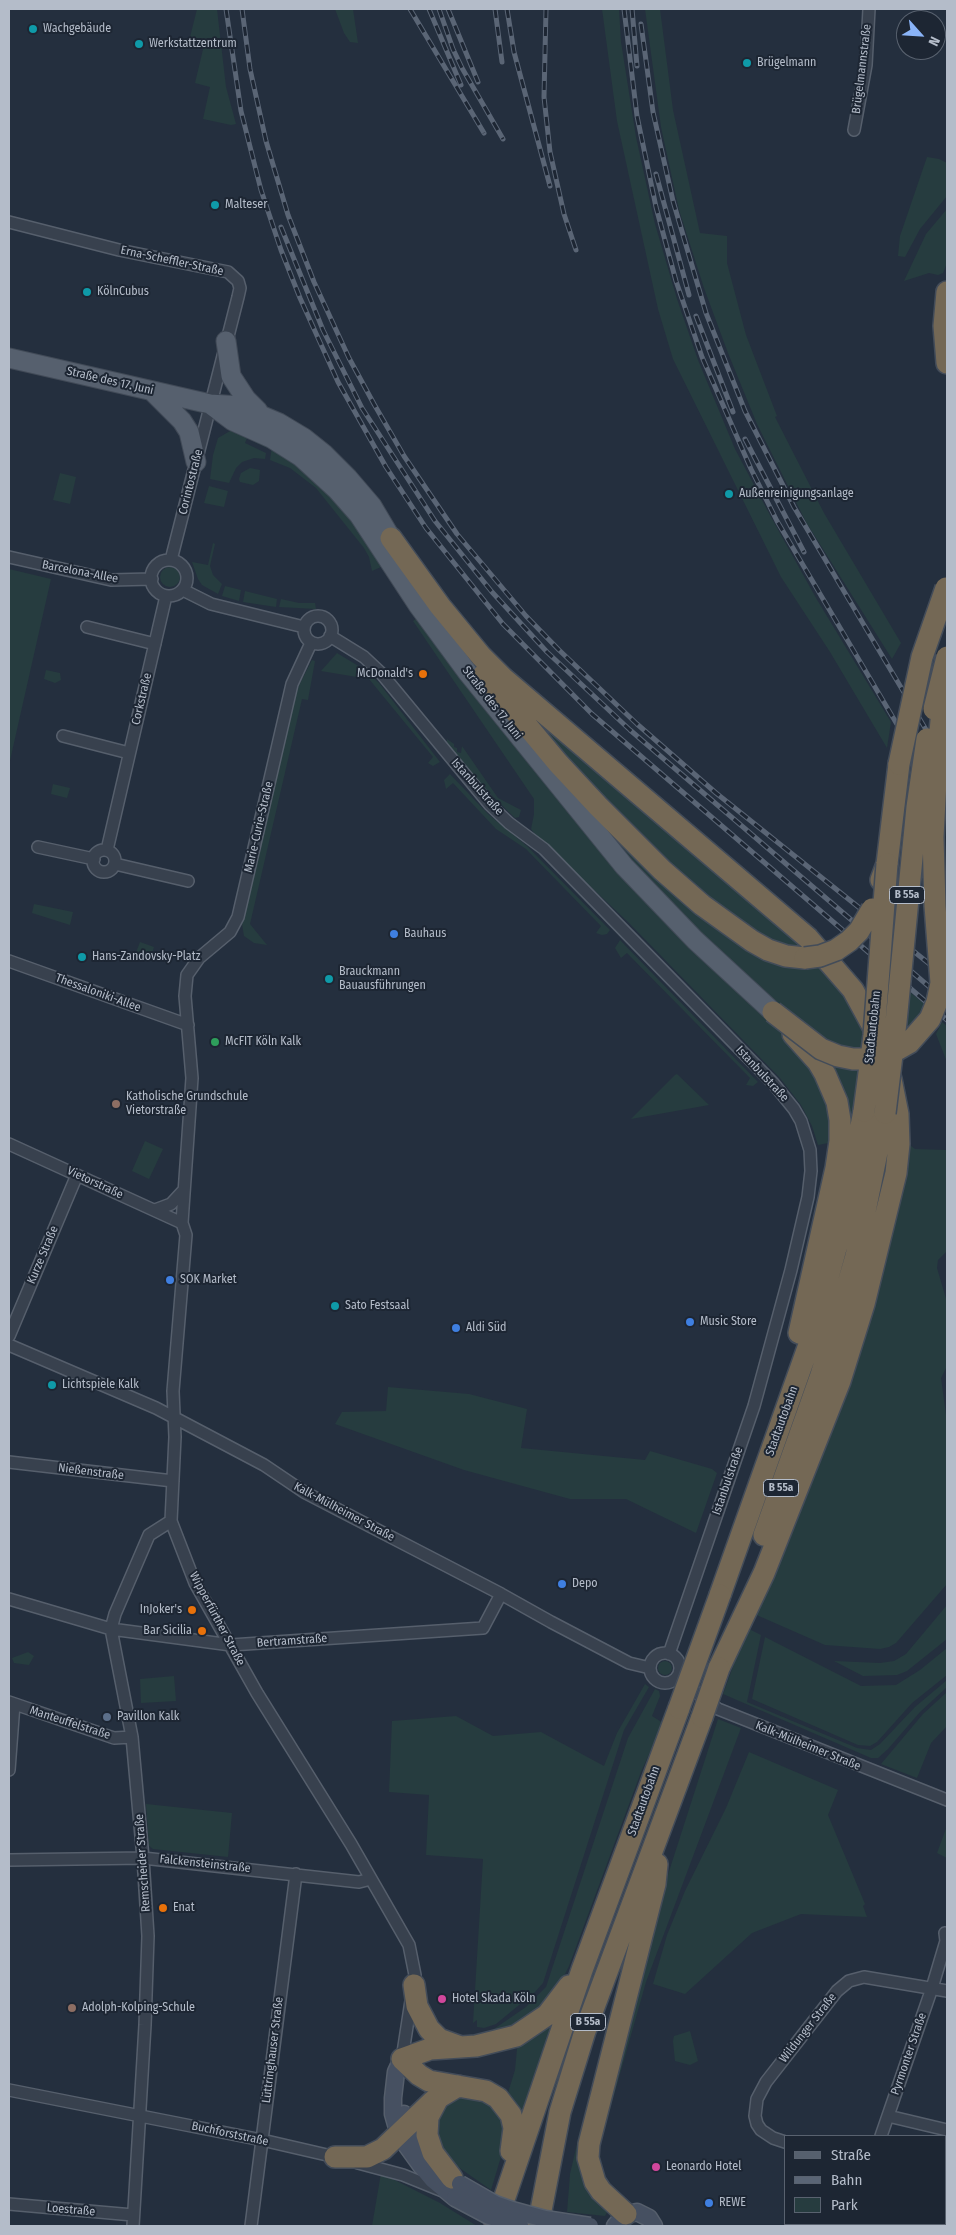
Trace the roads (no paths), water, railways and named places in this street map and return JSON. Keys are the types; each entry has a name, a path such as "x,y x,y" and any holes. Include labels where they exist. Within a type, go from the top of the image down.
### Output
{"highway":[{"path":"947,292 944,326 947,363"},
{"path":"390,538 419,587 477,666 558,763 662,870 702,905 752,941 768,950 786,956 804,958 820,956 836,950 859,931 867,919 887,864"},
{"path":"390,538 440,606 492,667 791,922 840,973 862,1005 877,1033 888,1064 898,1114 899,1144 896,1173 864,1304 840,1381 816,1444 764,1572 719,1668"},
{"name":"Stadtautobahn","path":"495,2226 582,1970 794,1388 811,1339 838,1242 861,1130 874,1035 887,864 899,764 912,696 931,626 947,582"},
{"name":"Stadtautobahn","path":"538,2226 560,2112 606,1972 702,1717 821,1375 856,1256 885,1113 922,769 937,694 947,657"},
{"name":"B 55a","path":"773,1012 821,1049 838,1056 853,1059 870,1059 895,1051 921,1032 930,1019 937,1002 941,983 935,906 933,837 941,722 947,694"},
{"path":"773,1012 808,1050 825,1074 837,1102 840,1120 840,1140 836,1168 798,1335 794,1388"},
{"path":"618,2222 595,2182 589,2165 589,2144 654,1884 663,1824"},
{"path":"505,2194 513,2137 511,2115 498,2098 486,2091 449,2091 419,2076 402,2060 414,2053 430,2049 460,2047 509,2038 533,2026 547,2015 582,1970"},
{"path":"414,1985 417,2006 429,2029 439,2039 460,2047"},
{"path":"335,2157 367,2157 383,2149 449,2091"},
{"path":"449,2091 428,2117 427,2135 433,2153 454,2188"}],"main road":[{"path":"226,341 231,376 246,399 263,416"},
{"name":"Straße des 17. Juni","path":"9,358 210,404 239,406 263,416 304,438 324,454 372,506 390,538"},
{"path":"151,391 182,421 189,432 196,462"},
{"name":"Straße des 17. Juni","path":"210,404 233,421 271,438 301,457 337,490 359,515 418,605 468,673 624,866 695,940 773,1012"}],"street":[{"name":"Brügelmannstraße","path":"854,130 866,65 869,9"},
{"name":"Erna-Scheffler-Straße","path":"9,222 119,250 228,272 238,281 240,288 210,404"},
{"name":"Corintostraße","path":"171,560 210,404"},
{"name":"Barcelona-Allee","path":"9,557 111,580 152,579"},
{"path":"171,560 177,562 185,569 187,580 183,590 172,596 166,596 156,590 152,579 157,565 171,560"},
{"path":"183,590 211,604 304,627"},
{"name":"Corkstraße","path":"106,850 166,596"},
{"path":"318,616 323,617 330,623 330,636 322,643 311,643 306,638 304,627 309,619 318,616"},
{"path":"87,627 155,644"},
{"name":"Istanbulstraße","path":"330,636 364,657 381,673 490,805 509,823 544,849 773,1083 801,1121 810,1150 811,1171 808,1196 792,1270 754,1406 669,1654"},
{"name":"Marie-Curie-Straße","path":"185,996 187,975 192,967 208,948 230,932 238,917 292,684 311,643"},
{"path":"63,736 129,753"},
{"path":"38,847 94,859"},
{"path":"106,850 112,853 115,858 115,864 111,870 103,872 97,869 94,859 99,852 106,850"},
{"path":"115,864 188,881"},
{"name":"Thessaloniki-Allee","path":"9,961 188,1025"},
{"name":"Wipperfürther Straße","path":"185,996 192,1078 183,1191 182,1223 186,1235 173,1392 175,1437 171,1521 195,1583 257,1693 371,1879 409,1945 413,1962 414,1985 402,2060"},
{"name":"Vietorstraße","path":"9,1144 182,1223"},
{"name":"Kurze Straße","path":"9,1336 77,1175"},
{"path":"155,1210 171,1204 183,1191"},
{"name":"Kalk-Mülheimer Straße","path":"9,1345 156,1408 264,1465 304,1492 629,1663 650,1668"},
{"name":"Nießenstraße","path":"9,1462 173,1481"},
{"name":"Remscheider Straße","path":"133,2220 145,2025 148,1936 132,1737 111,1629 115,1614 149,1536 171,1521"},
{"name":"Bertramstraße","path":"9,1599 111,1629 231,1645 482,1628 501,1594"},
{"path":"669,1654 679,1662 680,1672 677,1678 671,1682 661,1683 653,1678 650,1668 657,1656 669,1654"},
{"name":"Kalk-Mülheimer Straße","path":"677,1678 718,1709 947,1800"},
{"path":"9,1770 12,1703"},
{"name":"Manteuffelstraße","path":"12,1703 114,1738 132,1737"},
{"name":"Falckensteinstraße","path":"9,1860 143,1858 359,1882 371,1879"},
{"name":"Lüttringhauser Straße","path":"251,2226 296,1874"},
{"name":"Pyrmonter Straße","path":"888,2116 932,1988 946,1942 945,1933"},
{"name":"Wildunger Straße","path":"784,2142 773,2138 761,2130 757,2124 755,2116 757,2099 766,2082 837,1991 849,1981 864,1977 932,1988"},
{"path":"932,1988 947,1991"},
{"path":"402,2060 404,2130 454,2188 489,2216 520,2226"},
{"name":"Buchforststraße","path":"9,2090 262,2140 454,2188"},
{"path":"881,2135 888,2116 947,2130"},
{"path":"454,2188 512,2210 545,2219 590,2226 618,2222 637,2212 650,2218 654,2226"},
{"name":"Loestraße","path":"9,2204 133,2220"}],"railway":[{"path":"226,9 241,111 261,190 281,250 300,298 338,382 386,467 426,528 503,624 592,714 947,1020"},
{"path":"242,9 250,69 266,141 288,215 314,282 349,358 374,404 404,456 457,534 526,616 637,724 716,793 947,978"},
{"path":"410,9 484,133"},
{"path":"429,9 461,85"},
{"path":"439,9 462,68 503,139"},
{"path":"448,9 478,82"},
{"path":"495,9 502,62"},
{"path":"507,9 514,52 550,186"},
{"path":"546,9 544,97 550,152 564,214 576,250"},
{"path":"624,9 637,116 656,207 676,281 702,357 751,469 777,521 947,809"},
{"path":"632,9 637,66"},
{"path":"641,24 653,112 673,201 706,313 745,411 794,507 947,765"},
{"path":"656,174 689,295"},
{"path":"281,227 323,330 362,408 435,521 492,592 547,652 630,730 947,1002"},
{"path":"696,316 733,412"},
{"path":"745,439 804,552"}],"place":[{"name":"Wachgebäude","path":"33,29"},
{"name":"Werkstattzentrum","path":"139,44"},
{"name":"Brügelmann","path":"747,63"},
{"name":"Malteser","path":"215,205"},
{"name":"KölnCubus","path":"87,292"},
{"name":"Außenreinigungsanlage","path":"729,494"},
{"name":"McDonald's","path":"423,674"},
{"name":"Bauhaus","path":"394,934"},
{"name":"Hans-Zandovsky-Platz","path":"82,957"},
{"name":"Brauckmann Bauausführungen","path":"329,979"},
{"name":"McFIT Köln Kalk","path":"215,1042"},
{"name":"Katholische Grundschule Vietorstraße","path":"116,1104"},
{"name":"SOK Market","path":"170,1280"},
{"name":"Sato Festsaal","path":"335,1306"},
{"name":"Music Store","path":"690,1322"},
{"name":"Aldi Süd","path":"456,1328"},
{"name":"Lichtspiele Kalk","path":"52,1385"},
{"name":"Depo","path":"562,1584"},
{"name":"InJoker's","path":"192,1610"},
{"name":"Bar Sicilia","path":"202,1631"},
{"name":"Pavillon Kalk","path":"107,1717"},
{"name":"Enat","path":"163,1908"},
{"name":"Hotel Skada Köln","path":"442,1999"},
{"name":"Adolph-Kolping-Schule","path":"72,2008"},
{"name":"Leonardo Hotel","path":"656,2167"},
{"name":"REWE","path":"709,2203"}]}
